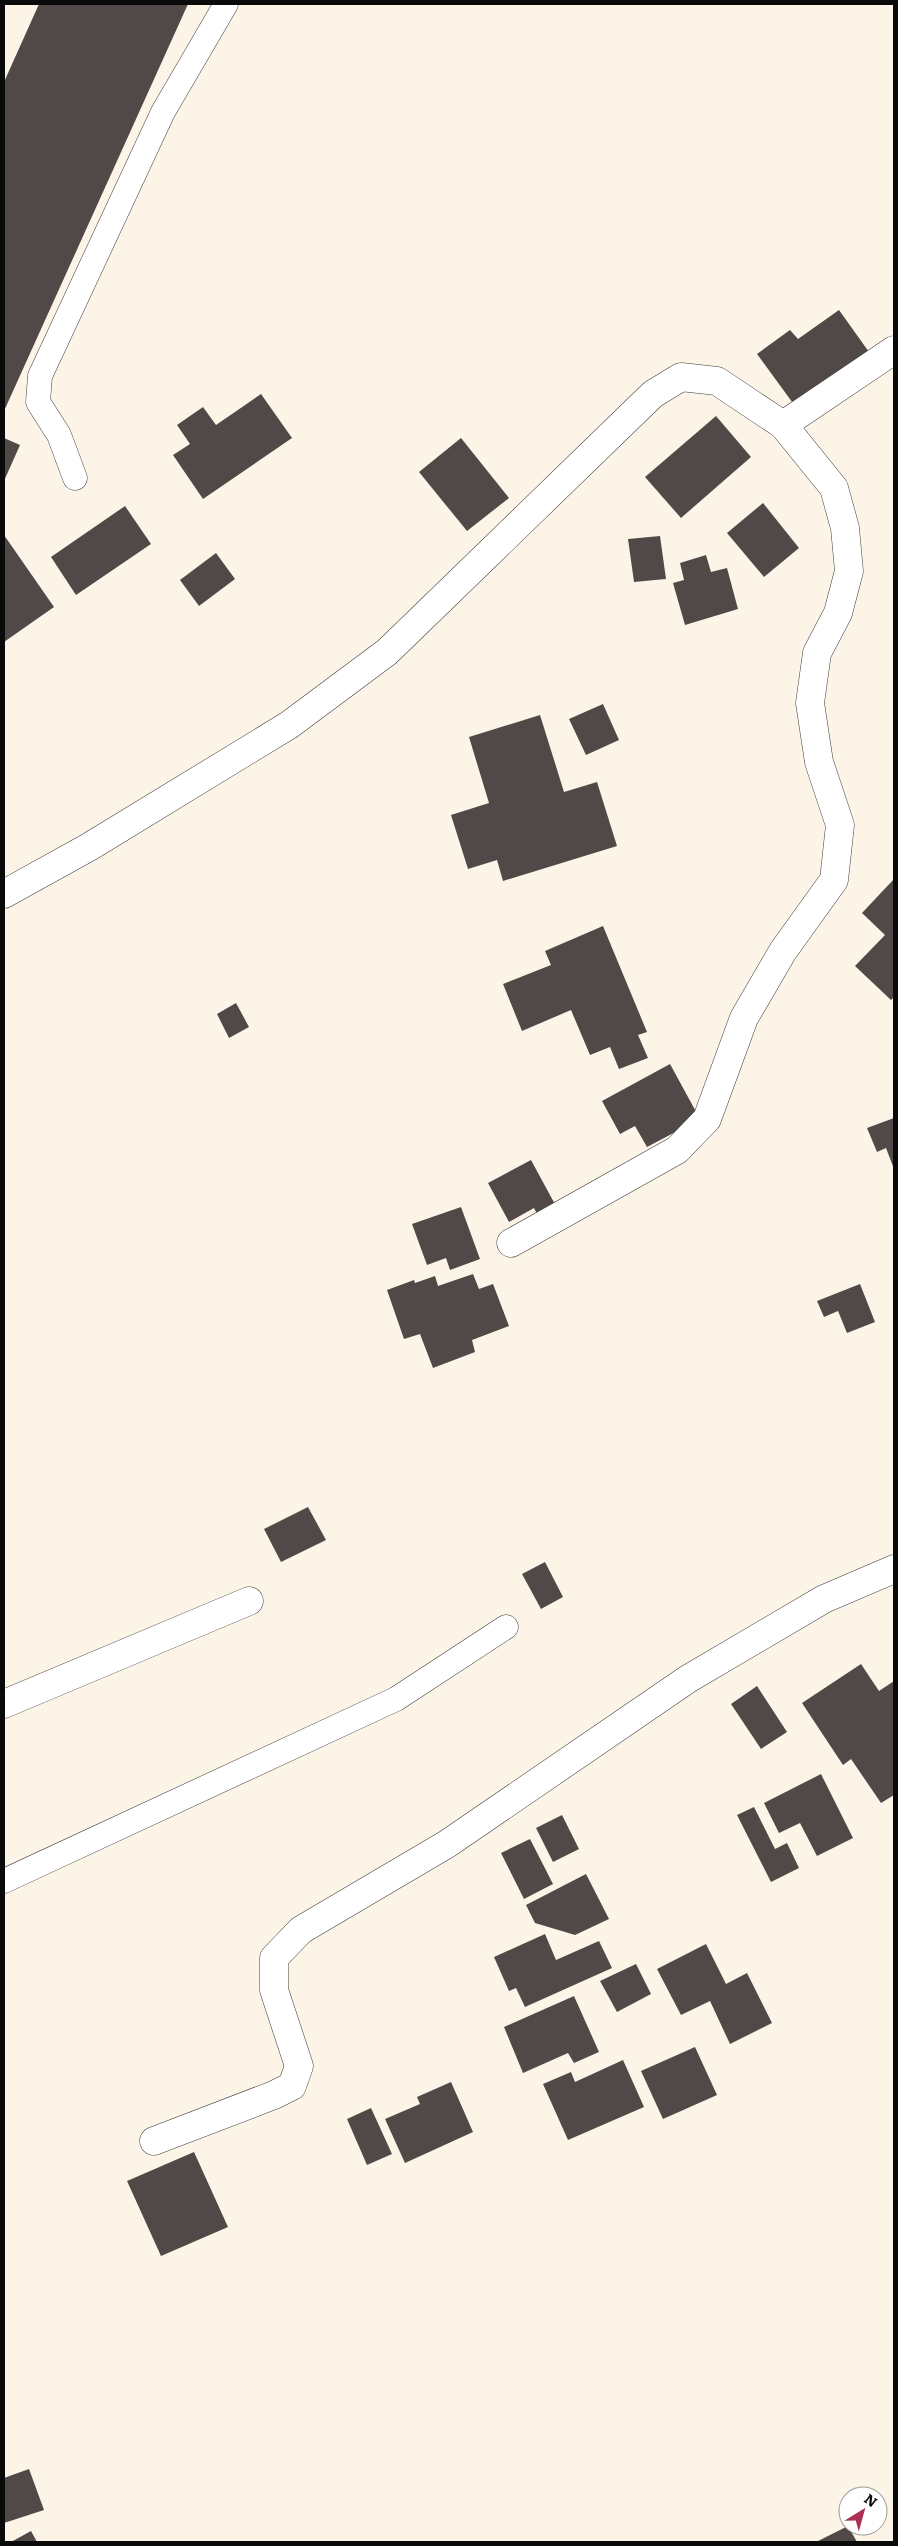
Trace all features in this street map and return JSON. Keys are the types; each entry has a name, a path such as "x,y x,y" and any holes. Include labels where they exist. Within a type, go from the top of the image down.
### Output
{"street":[{"path":"783,425 894,350"},
{"path":"4,894 89,847 289,725 387,652 653,394 681,377 717,381 783,425 834,488 845,528 848,571 838,613 817,653 810,703 819,762 840,825 834,880 784,951 744,1018 707,1119 677,1150 511,1243"},
{"path":"154,2141 274,2095 292,2086 299,2066 274,1990 274,1958 301,1930 447,1844 688,1679 824,1599 894,1569"},
{"path":"4,1704 249,1601"}],"lane":[{"path":"75,478 59,435 38,402 40,376 163,112 226,4"},
{"path":"4,1881 396,1700 506,1627"}],"building":[{"path":"39,4 188,4 4,411 4,82"},
{"path":"839,310 869,352 795,406 757,354 790,330 798,339"},
{"path":"261,394 292,438 203,499 173,455 190,444 177,425 203,407 216,425"},
{"path":"716,416 751,457 681,518 645,477"},
{"path":"4,438 20,445 4,481"},
{"path":"461,438 509,498 467,531 419,472"},
{"path":"763,503 799,548 764,577 727,533"},
{"path":"125,506 151,544 76,595 51,557"},
{"path":"4,535 54,607 4,642"},
{"path":"660,536 666,579 634,582 628,539"},
{"path":"216,553 235,579 199,606 180,580"},
{"path":"706,555 711,572 727,568 738,609 685,625 673,583 684,580 680,563"},
{"path":"603,704 619,740 586,755 569,719"},
{"path":"540,715 564,792 597,782 617,846 503,881 497,860 468,869 451,815 489,803 469,737"},
{"path":"894,879 894,997 891,1000 855,966 885,935 862,913"},
{"path":"603,926 647,1032 638,1035 648,1058 619,1069 610,1047 590,1055 571,1010 522,1031 503,984 551,965 545,951"},
{"path":"236,1003 249,1027 229,1038 217,1014"},
{"path":"670,1064 700,1119 647,1147 635,1126 620,1134 602,1101"},
{"path":"894,1118 894,1169 886,1148 877,1152 867,1128"},
{"path":"531,1160 557,1208 539,1218 534,1208 509,1222 488,1183"},
{"path":"461,1207 480,1259 450,1270 446,1258 427,1265 412,1224"},
{"path":"473,1274 479,1289 493,1284 509,1326 472,1340 475,1352 433,1368 420,1334 404,1339 387,1290 414,1280 415,1283 435,1276 438,1286"},
{"path":"860,1284 875,1322 847,1333 838,1311 824,1317 817,1301"},
{"path":"308,1507 326,1540 281,1562 264,1529"},
{"path":"545,1562 563,1597 541,1609 522,1574"},
{"path":"861,1664 879,1691 894,1681 894,1795 881,1803 851,1759 843,1765 802,1703"},
{"path":"757,1686 787,1732 761,1749 731,1704"},
{"path":"821,1774 853,1838 817,1856 800,1823 779,1833 764,1803"},
{"path":"754,1807 775,1849 787,1843 799,1868 771,1882 737,1815"},
{"path":"562,1815 579,1849 553,1862 536,1828"},
{"path":"530,1839 553,1884 524,1899 501,1853"},
{"path":"586,1874 609,1919 575,1935 535,1923 526,1905"},
{"path":"545,1934 556,1960 599,1941 612,1968 525,2007 516,1988 509,1991 494,1957"},
{"path":"706,1944 726,1984 747,1973 772,2023 730,2044 710,2001 681,2015 657,1969"},
{"path":"636,1964 651,1994 617,2012 600,1981"},
{"path":"574,1996 599,2052 574,2063 568,2053 523,2073 504,2027"},
{"path":"695,2047 717,2095 663,2119 641,2071"},
{"path":"623,2060 644,2107 568,2140 543,2084 571,2072 575,2082"},
{"path":"451,2082 473,2132 405,2163 385,2119 420,2104 417,2097"},
{"path":"371,2108 392,2154 367,2165 347,2119"},
{"path":"194,2152 228,2227 161,2256 127,2181"},
{"path":"29,2469 44,2510 4,2523 4,2478"},
{"path":"31,2531 37,2542 11,2542"},
{"path":"838,2531 838,2536 854,2536 857,2542 816,2542"}]}
